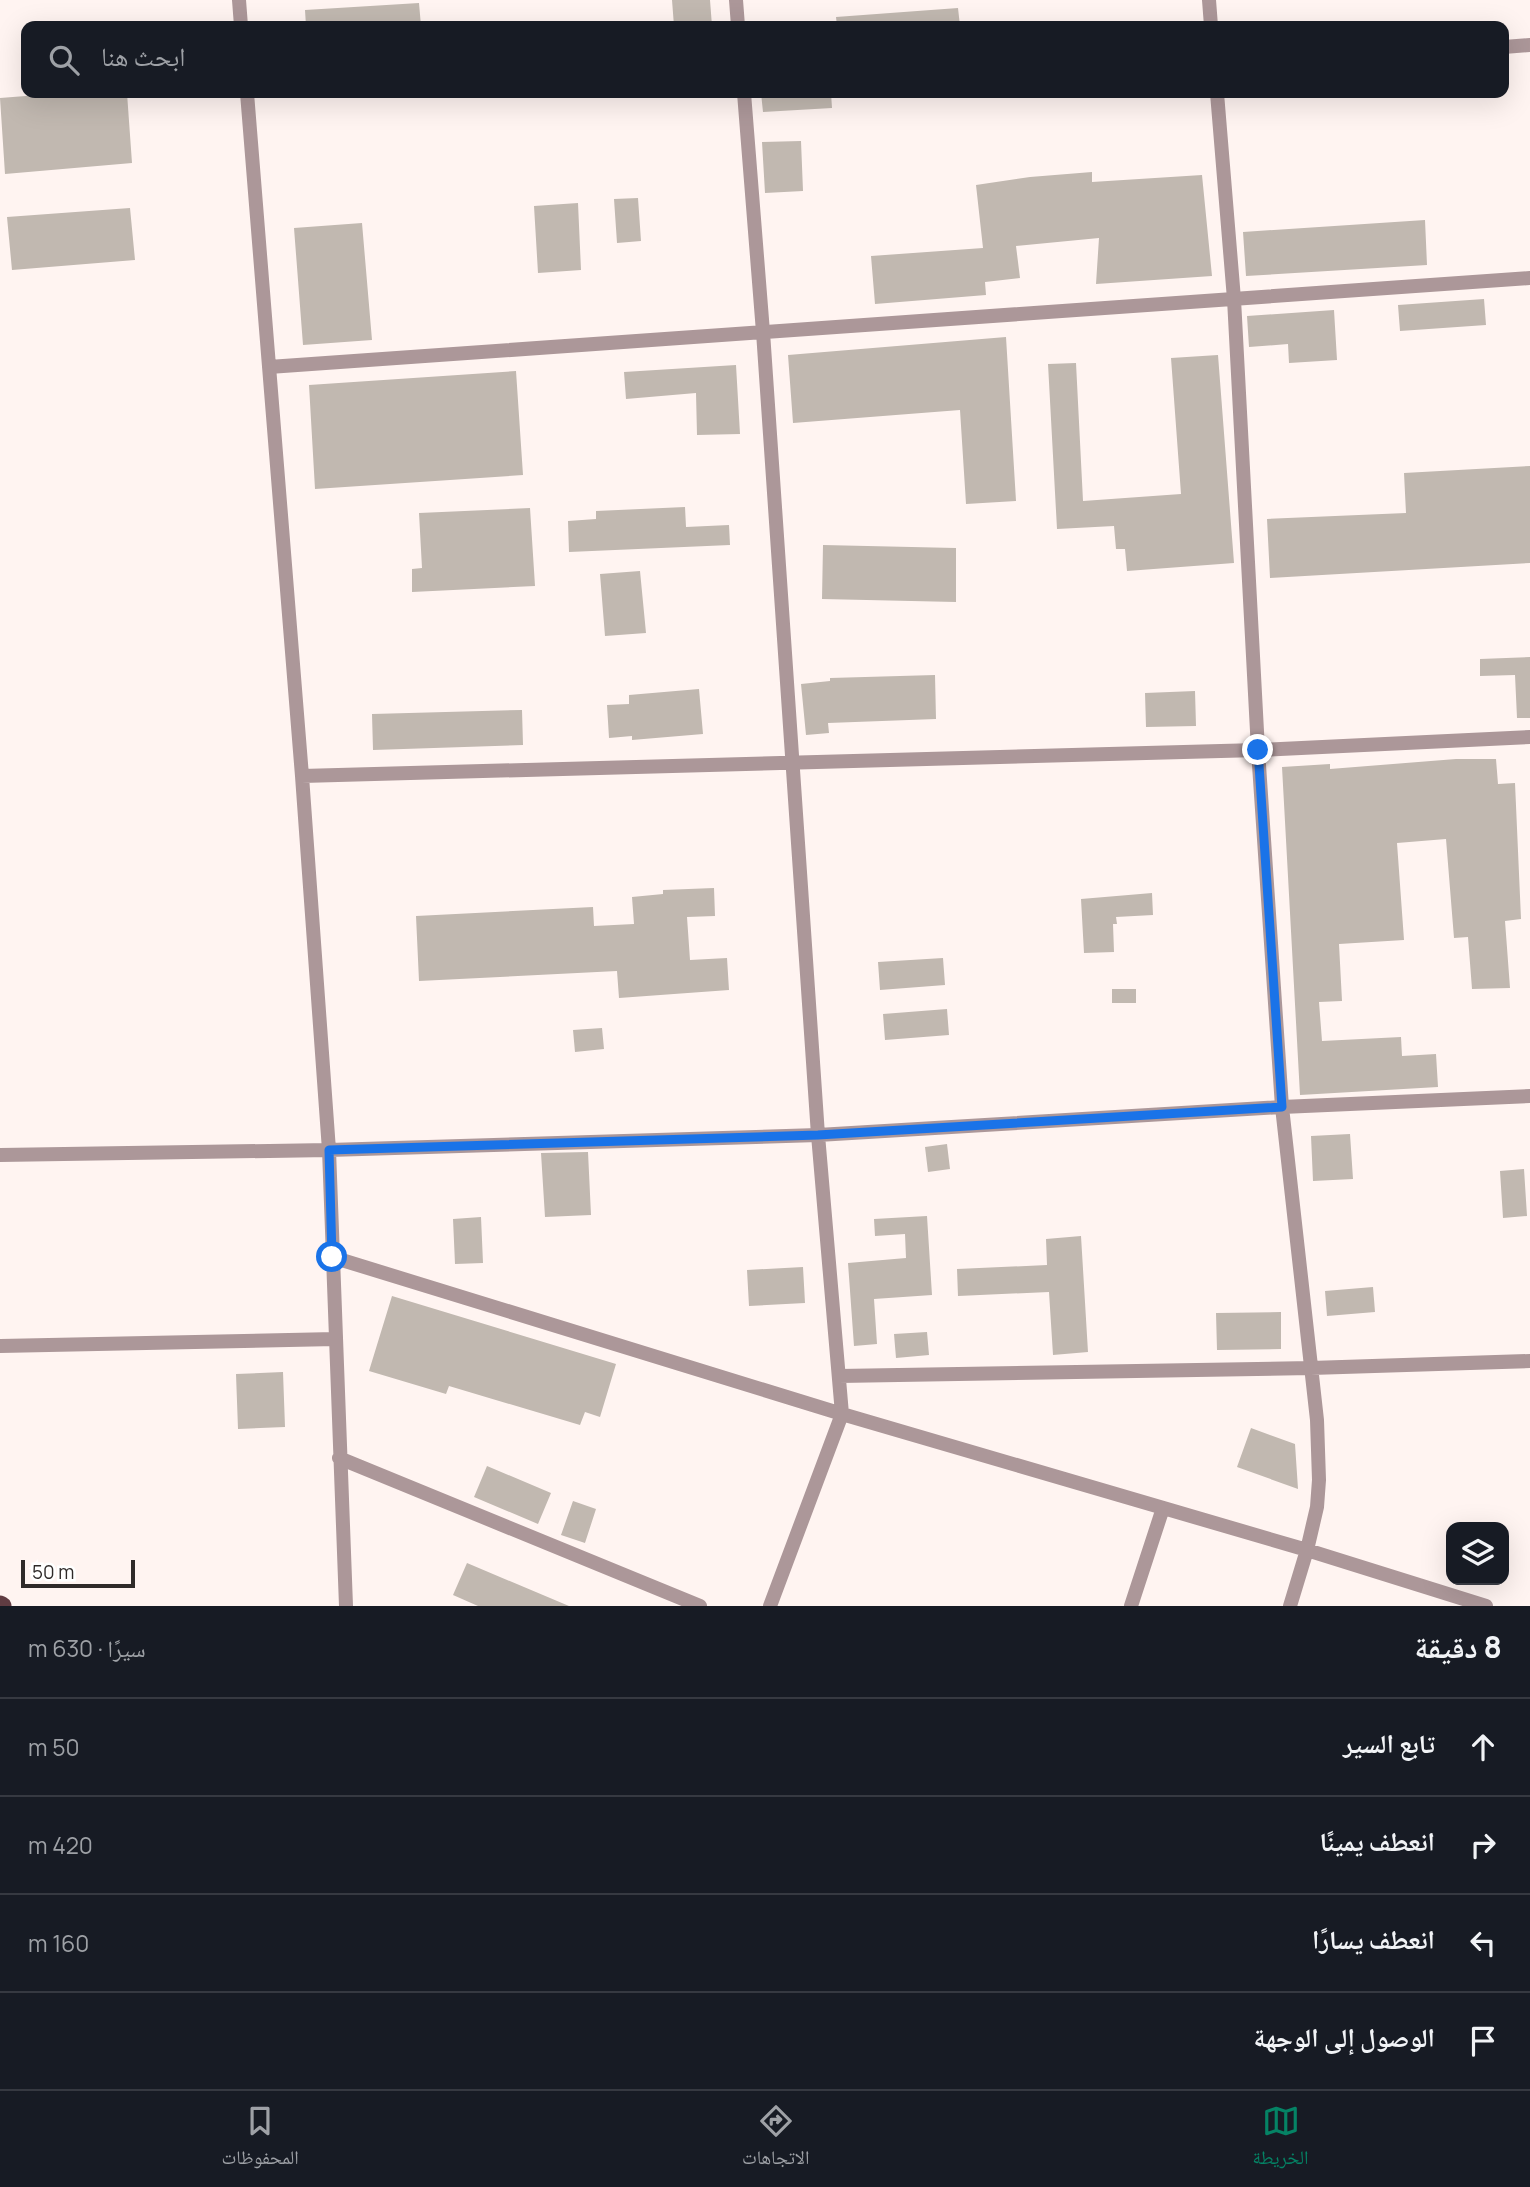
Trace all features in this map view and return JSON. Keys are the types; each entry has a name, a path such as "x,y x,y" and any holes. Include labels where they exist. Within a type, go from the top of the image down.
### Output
{"street":[{"path":"239,0 241,21"},
{"path":"736,0 738,21"},
{"path":"1209,0 1211,21"},
{"path":"1509,47 1530,45"},
{"path":"247,98 329,1150 346,1606"},
{"path":"744,98 818,1135 842,1414 770,1606"},
{"path":"1217,98 1234,299 1258,750 1282,1107 1317,1420 1317,1507 1290,1606"},
{"path":"269,367 1530,278"},
{"path":"302,776 1258,750 1530,737"},
{"path":"0,1155 329,1150 818,1135 1282,1107 1530,1096"},
{"path":"332,1257 842,1414 1307,1550 1486,1606"},
{"path":"0,1346 335,1339"},
{"path":"839,1376 1311,1368 1530,1361"},
{"path":"339,1458 700,1606"},
{"path":"1131,1606 1163,1508"}],"building":[{"path":"672,0 710,0 712,21 674,21"},
{"path":"419,3 421,21 306,21 305,10"},
{"path":"958,8 959,21 836,21 836,17"},
{"path":"0,98 127,98 132,163 5,174"},
{"path":"762,98 831,98 832,108 763,112"},
{"path":"801,141 803,191 765,193 762,142"},
{"path":"1092,172 1092,182 1202,175 1212,276 1096,284 1099,238 1016,246 1020,278 985,282 986,295 875,304 871,256 983,248 976,185"},
{"path":"638,198 641,241 617,243 614,199"},
{"path":"578,203 581,270 538,273 534,206"},
{"path":"130,208 135,260 12,270 7,217"},
{"path":"1425,220 1427,265 1246,276 1243,232"},
{"path":"362,223 372,340 303,345 294,228"},
{"path":"1484,299 1486,325 1400,331 1398,305"},
{"path":"1334,310 1337,360 1289,363 1288,344 1249,347 1247,316"},
{"path":"1006,337 1016,501 966,504 960,410 793,423 788,355"},
{"path":"1218,355 1234,563 1127,571 1125,549 1116,549 1114,526 1057,529 1048,364 1076,363 1083,501 1181,494 1171,358"},
{"path":"736,365 740,434 697,435 696,393 626,399 624,372"},
{"path":"516,371 523,475 315,489 309,385"},
{"path":"1530,466 1530,563 1270,578 1267,519 1406,513 1404,473"},
{"path":"685,507 686,527 729,525 730,545 569,552 568,521 596,519 596,511"},
{"path":"530,508 535,586 412,592 412,569 422,568 419,513"},
{"path":"823,545 956,548 956,602 822,599"},
{"path":"640,571 646,633 605,636 600,574"},
{"path":"1530,657 1530,718 1517,718 1515,675 1480,676 1480,659"},
{"path":"935,675 936,719 828,723 829,733 806,735 801,684 830,681 830,678"},
{"path":"699,689 703,734 632,740 632,736 609,738 607,705 629,704 629,695"},
{"path":"1195,691 1196,726 1146,727 1145,693"},
{"path":"522,710 523,745 373,750 372,714"},
{"path":"1456,759 1496,759 1498,784 1515,783 1521,919 1505,921 1510,988 1472,989 1468,937 1454,938 1446,839 1397,843 1404,940 1339,944 1342,1001 1319,1002 1322,1041 1401,1037 1402,1056 1436,1054 1438,1087 1300,1095 1282,767 1330,764 1330,769"},
{"path":"714,888 715,916 687,917 690,960 727,958 729,990 619,998 617,971 419,981 416,916 593,907 594,926 634,924 632,897 663,894 663,890"},
{"path":"1152,893 1153,915 1116,917 1117,924 1113,924 1114,952 1084,953 1081,899"},
{"path":"943,958 945,985 880,990 878,962"},
{"path":"1112,989 1136,989 1136,1003 1112,1003"},
{"path":"947,1009 949,1035 885,1040 883,1014"},
{"path":"602,1028 604,1049 575,1052 573,1030"},
{"path":"1350,1134 1353,1179 1313,1181 1311,1136"},
{"path":"947,1144 950,1169 928,1172 925,1147"},
{"path":"588,1152 591,1215 545,1217 541,1153"},
{"path":"1524,1169 1527,1216 1503,1218 1500,1171"},
{"path":"927,1216 932,1295 874,1299 877,1344 854,1346 848,1263 906,1258 905,1234 875,1236 874,1219"},
{"path":"481,1217 483,1263 455,1264 453,1219"},
{"path":"1081,1236 1088,1352 1053,1355 1049,1292 958,1296 957,1269 1047,1265 1046,1239"},
{"path":"803,1267 805,1303 749,1306 747,1270"},
{"path":"1373,1287 1375,1312 1327,1316 1325,1291"},
{"path":"392,1296 616,1364 600,1417 585,1412 580,1425 449,1386 446,1394 369,1371"},
{"path":"1281,1312 1281,1349 1217,1350 1216,1313"},
{"path":"927,1332 929,1355 896,1358 894,1334"},
{"path":"283,1372 285,1427 238,1429 236,1374"},
{"path":"1251,1428 1295,1444 1298,1489 1237,1467"},
{"path":"487,1466 551,1493 538,1524 474,1497"},
{"path":"573,1501 596,1509 585,1543 561,1535"},
{"path":"467,1563 569,1606 478,1606 453,1595"}],"route":[{"path":"332,1257 329,1150 818,1135 1282,1107 1258,750"}]}
